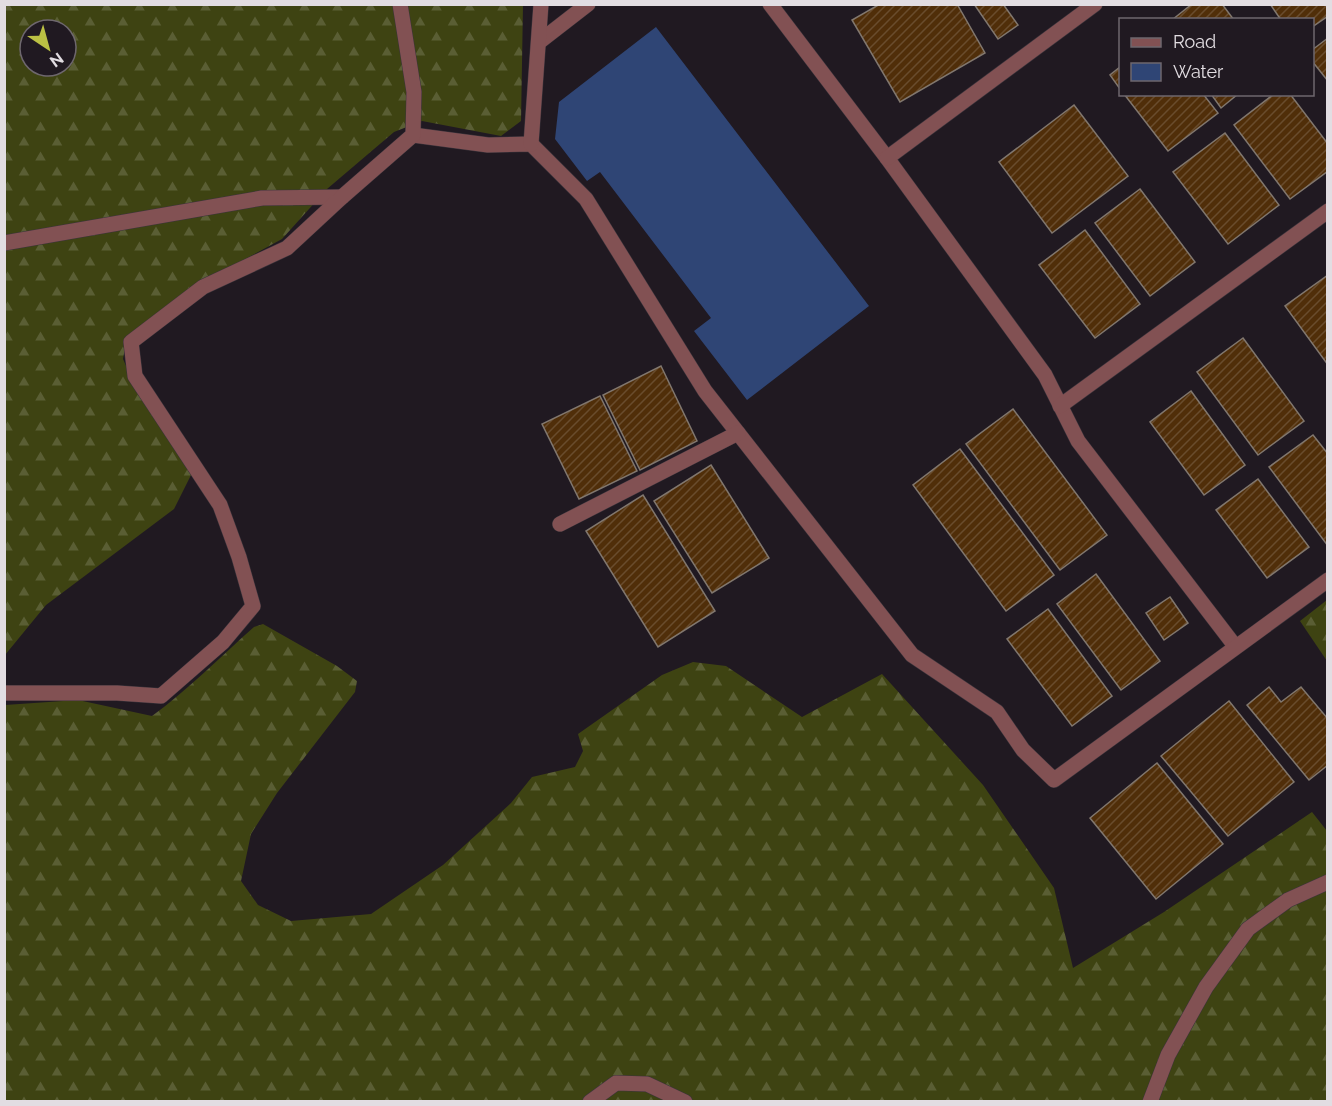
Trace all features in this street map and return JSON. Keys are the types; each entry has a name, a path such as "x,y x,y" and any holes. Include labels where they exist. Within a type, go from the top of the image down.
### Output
{"street":[{"path":"4,693 117,693 161,696 223,642 253,606 220,505 135,376 131,342 203,288 287,248 413,135 414,92 400,4"},
{"path":"531,144 541,4"},
{"path":"539,42 588,4"},
{"path":"770,4 887,158 1045,375 1078,441 1234,646"},
{"path":"887,158 1095,4"},
{"path":"413,135 488,145 531,144 586,199 705,391 912,655 997,712 1023,750 1054,780 1328,579"},
{"path":"4,243 262,198 342,197"},
{"path":"1060,406 1328,211"},
{"path":"560,524 738,433"},
{"path":"1150,1101 1168,1055 1206,987 1248,929 1288,900 1328,882"},
{"path":"590,1101 616,1083 647,1084 685,1101"}],"green space":[{"path":"5,5 523,5 521,121 501,136 422,121 394,132 327,189 282,239 207,280 127,337 123,359 137,391 192,473 174,509 46,605 5,655"},
{"path":"1327,600 1327,661 1300,621"},
{"path":"263,624 337,666 357,681 355,692 277,793 251,834 241,881 258,905 291,921 371,914 443,865 511,803 532,777 575,767 583,751 578,734 662,675 693,662 726,666 802,717 882,674 983,785 1054,888 1073,968 1164,912 1312,812 1327,831 1327,1101 5,1102 5,705 78,700 152,716 254,627"}],"water":[{"path":"656,27 869,306 747,400 694,331 711,318 600,172 587,181 555,139 559,102"}],"building":[{"path":"880,4 957,4 985,53 900,102 852,20"},
{"path":"974,4 1003,4 1018,25 998,39"},
{"path":"1192,4 1222,4 1232,18 1174,18"},
{"path":"1270,4 1328,4 1328,16 1314,26 1314,18 1280,18"},
{"path":"1328,38 1328,81 1314,64 1314,48"},
{"path":"1119,68 1119,88 1110,75"},
{"path":"1126,96 1205,96 1218,113 1168,151"},
{"path":"1212,96 1236,96 1221,108"},
{"path":"1271,96 1292,96 1328,144 1328,171 1290,199 1234,125"},
{"path":"1074,105 1128,176 1052,233 999,162"},
{"path":"1225,133 1279,205 1228,244 1173,172"},
{"path":"1140,189 1195,262 1150,296 1095,223"},
{"path":"1085,230 1140,304 1095,338 1039,265"},
{"path":"1328,275 1328,365 1285,306"},
{"path":"1243,338 1304,421 1258,455 1197,372"},
{"path":"661,366 697,441 640,470 603,395"},
{"path":"1191,391 1245,465 1204,495 1150,422"},
{"path":"600,396 637,471 579,499 542,424"},
{"path":"1013,409 1107,535 1060,570 966,444"},
{"path":"1313,435 1328,454 1328,546 1269,467"},
{"path":"960,449 1054,575 1006,611 913,485"},
{"path":"711,465 769,558 712,593 654,501"},
{"path":"1258,479 1309,547 1267,578 1216,510"},
{"path":"643,495 715,611 658,647 586,531"},
{"path":"1096,574 1160,661 1121,690 1057,604"},
{"path":"1170,597 1188,623 1164,640 1146,613"},
{"path":"1048,609 1112,696 1072,726 1007,639"},
{"path":"1269,687 1281,702 1301,687 1328,719 1328,765 1309,780 1247,705"},
{"path":"1229,701 1294,782 1228,836 1161,756"},
{"path":"1157,763 1223,844 1156,899 1090,818"}]}
